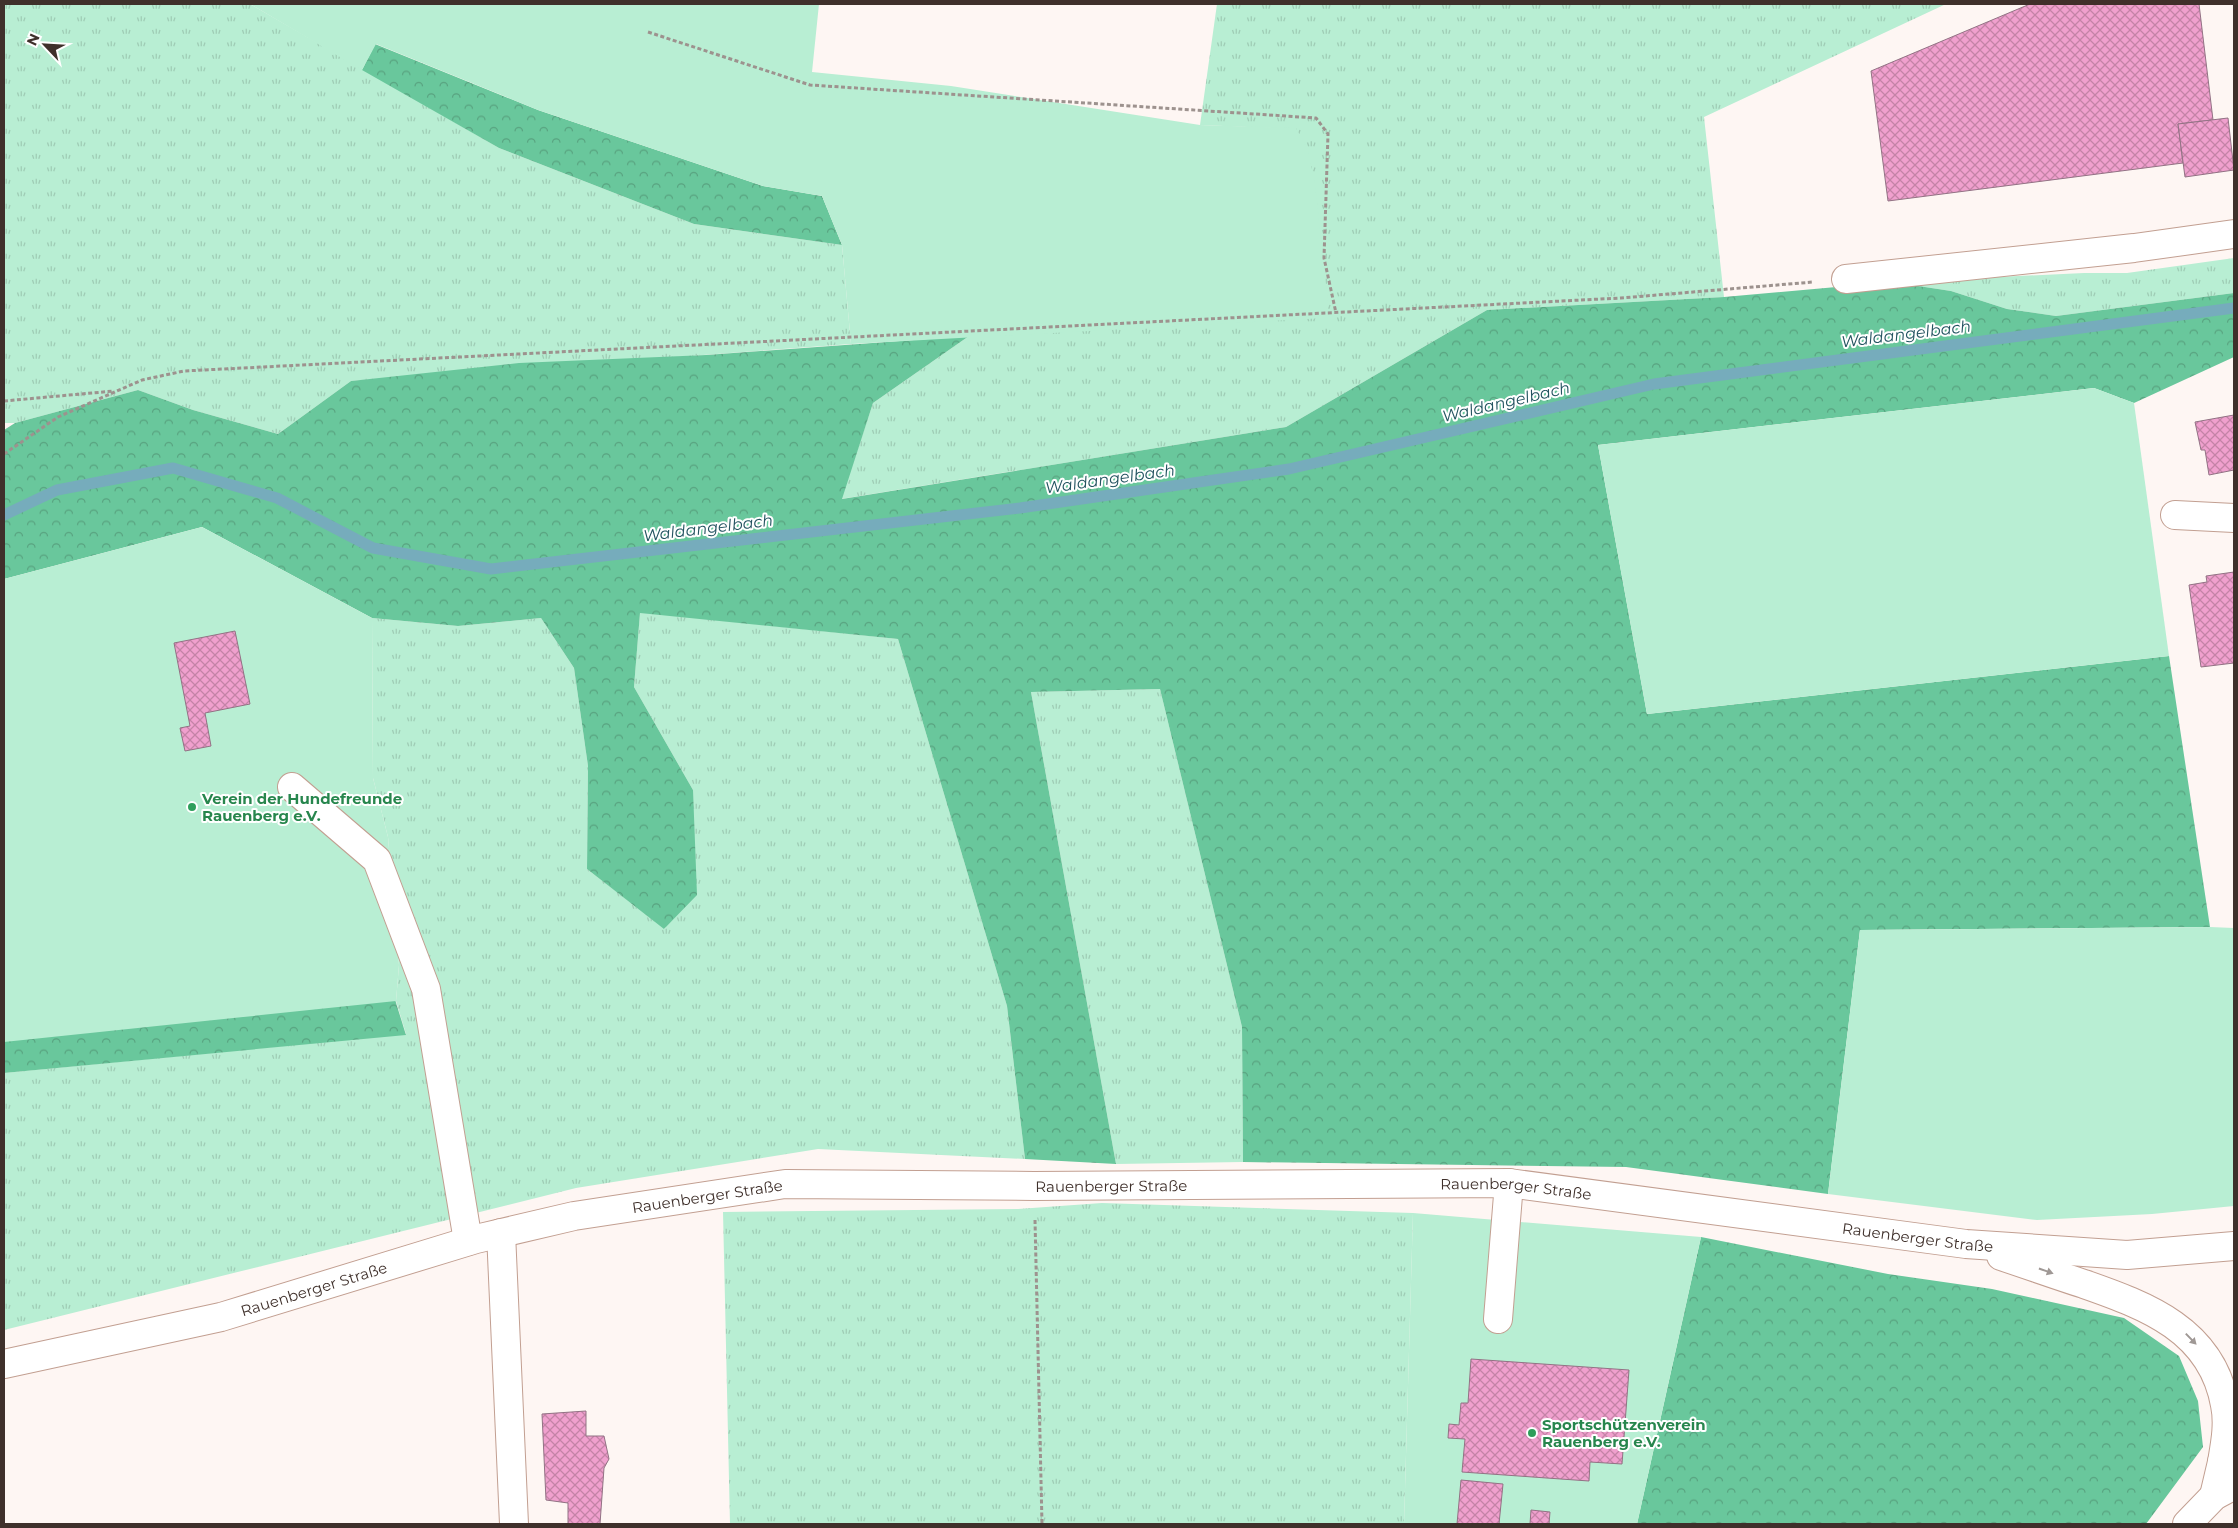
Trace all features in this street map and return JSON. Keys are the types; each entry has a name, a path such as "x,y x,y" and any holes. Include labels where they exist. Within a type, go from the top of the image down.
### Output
{"street":[{"path":"1846,279 2134,248 2234,234"},
{"path":"2176,515 2234,518"},
{"path":"292,787 377,860 426,989 468,1241"},
{"path":"1498,1319 1509,1183"},
{"name":"Rauenberger Straße","path":"4,1364 221,1317 468,1241 574,1216 785,1184 1034,1186 1509,1183 1966,1244 2127,1255 2234,1246"},
{"path":"501,1233 514,1524"},
{"path":"1966,1244 2128,1300 2161,1316 2185,1332 2201,1349 2219,1382 2226,1407 2223,1481"},
{"path":"2187,1524 2223,1481 2234,1436"}],"path":[{"path":"648,32 810,85 1316,118 1328,134 1324,258 1336,313"},
{"path":"4,454 58,417 142,380 184,371 1621,298 1846,279"},
{"path":"4,401 117,390"},
{"path":"1034,1186 1042,1524"}],"green space":[{"path":"4,4 250,4 499,148 694,224 842,245 851,344 351,381 278,434 193,410 138,390 15,423 4,423"},
{"path":"250,4 819,4 812,72 951,86 1200,125 1296,128 1308,150 1315,184 1328,304 1325,318 851,344 842,245 822,196 763,186 538,110 376,44 362,70"},
{"path":"1217,4 1946,4 1704,117 1724,297 1487,310 1286,427 841,499 873,403 969,336 1296,129 1200,125"},
{"path":"375,44 538,110 763,186 822,196 842,245 694,224 499,148 362,70"},
{"path":"2234,258 2234,293 2056,316 2007,309 1951,291 1892,282 2084,273 2127,273"},
{"path":"1892,282 1951,291 2007,309 2056,316 2234,293 2234,357 2134,403 2094,388 1598,445 1647,714 2169,656 2210,927 1860,930 1828,1194 1626,1167 1243,1162 1242,1027 1160,689 1031,692 1116,1164 1025,1159 1007,1006 898,639 640,613 634,687 693,790 697,895 664,929 587,869 588,766 574,668 541,618 458,626 372,618 202,527 4,579 4,430 15,423 138,390 193,410 278,434 351,381 519,363 706,355 969,336 873,403 842,499 1286,427 1487,310 1724,297"},
{"path":"2094,388 2134,403 2169,656 1647,714 1598,445"},
{"name":"Verein der Hundefreunde Rauenberg e.V.","path":"202,527 372,618 373,778 388,837 399,965 396,1001 4,1042 4,579"},
{"path":"640,612 898,639 1007,1006 1025,1159 818,1149 576,1188 4,1330 4,1073 406,1034 396,1001 399,965 388,837 373,778 372,618 458,626 541,618 574,668 588,766 587,869 665,929 693,790 634,687"},
{"path":"1160,689 1242,1027 1243,1162 1116,1164 1031,692"},
{"path":"2234,928 2234,1206 2152,1214 2037,1220 1828,1194 1860,930"},
{"path":"376,938 406,1035 4,1073 4,989"},
{"path":"1102,1203 1413,1213 1404,1524 730,1524 723,1212 1018,1209"},
{"name":"Sportschützenverein Rauenberg e.V.","path":"1413,1213 1701,1237 1637,1524 1404,1524"},
{"path":"1701,1237 1888,1274 1992,1289 2124,1318 2179,1356 2198,1401 2203,1447 2146,1524 1637,1524"}],"building":[{"path":"2030,4 2199,4 2213,120 2178,124 2183,163 1888,201 1871,71"},
{"path":"2228,118 2234,170 2185,177 2178,124"},
{"path":"2234,415 2234,470 2209,475 2205,450 2201,450 2195,422"},
{"path":"2234,572 2234,663 2201,667 2189,585 2207,582 2206,576"},
{"path":"235,631 250,704 205,713 211,746 185,751 180,728 190,726 174,643"},
{"path":"1471,1359 1629,1370 1622,1464 1590,1462 1589,1481 1462,1472 1465,1439 1448,1438 1449,1424 1459,1425 1461,1403 1468,1403"},
{"path":"586,1411 586,1436 604,1436 609,1459 604,1468 600,1524 568,1524 568,1503 546,1500 542,1414"},
{"path":"1461,1480 1503,1484 1499,1524 1457,1524"},
{"path":"1531,1510 1550,1512 1549,1524 1530,1524"}],"waterway":[{"name":"Waldangelbach","path":"4,515 57,490 173,468 277,498 373,548 491,569 1020,508 1289,469 1654,384 2234,308"}],"place":[{"name":"Verein der Hundefreunde Rauenberg e.V.","path":"192,807"},
{"name":"Sportschützenverein Rauenberg e.V.","path":"1532,1433"}]}
